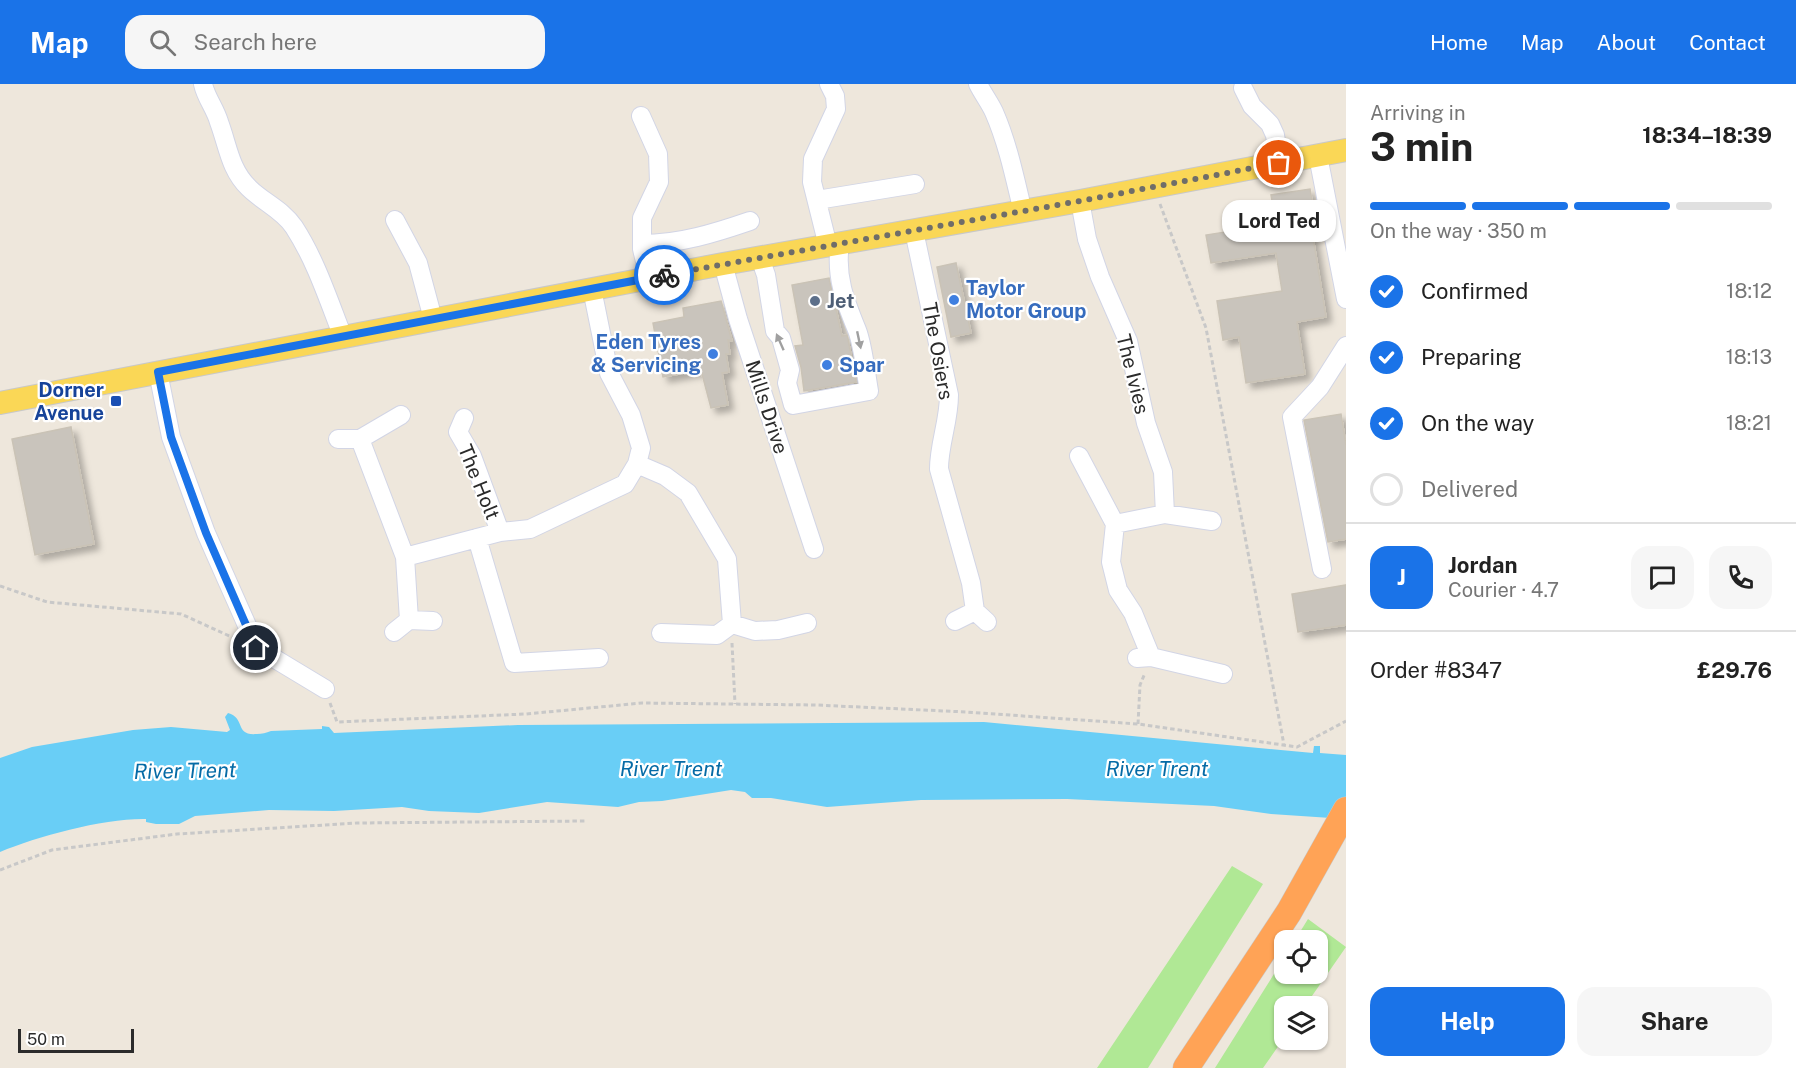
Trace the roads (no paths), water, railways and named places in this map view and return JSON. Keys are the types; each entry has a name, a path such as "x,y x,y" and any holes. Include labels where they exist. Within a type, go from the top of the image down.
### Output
{"highway":[{"path":"1186,1068 1289,912 1346,810"}],"main road":[{"path":"0,403 723,264 1023,212 1346,150"}],"street":[{"path":"203,84 205,95 218,119 235,173 250,190 293,224 315,264 343,337"},
{"path":"760,258 766,275 775,331 781,338 790,370 787,383 793,405 869,391 858,331 852,321 837,272 834,245 812,182 813,159 836,109 835,96 829,84"},
{"path":"978,84 999,125 1023,212"},
{"path":"1243,88 1252,106 1270,124 1275,135 1279,163"},
{"path":"641,116 658,153 659,182 642,218 642,244 649,278"},
{"path":"1318,156 1346,299"},
{"path":"817,200 915,184"},
{"name":"The Ivies","path":"1080,201 1087,239 1100,277 1128,341 1146,423 1162,472 1165,514"},
{"path":"395,220 418,263 433,319"},
{"path":"642,244 660,244 689,239 750,221"},
{"name":"The Osiers","path":"914,231 948,395 949,411 939,451 939,470 981,616 955,621"},
{"name":"Mills Drive","path":"723,264 738,319 814,549"},
{"path":"405,557 500,532 530,529 625,484 637,464 641,448 631,415 609,373 592,289"},
{"path":"1322,569 1292,417 1320,387 1346,346"},
{"path":"158,372 171,437 206,533 256,648 325,689"},
{"path":"338,439 360,440 401,415"},
{"name":"The Holt","path":"456,430 472,456 500,532"},
{"path":"360,440 405,557 409,620"},
{"path":"1079,456 1115,524 1112,562 1118,590 1133,613 1145,658 1223,674"},
{"path":"637,464 665,476 688,493 727,559 732,624"},
{"path":"1115,524 1165,514 1212,520"},
{"path":"477,538 514,663 599,658"},
{"path":"394,632 409,620 433,621"},
{"path":"732,624 755,631 778,630 807,623"},
{"path":"661,633 717,635 732,624"}],"water":[{"name":"River Trent","path":"228,713 237,719 242,730 250,734 322,729 322,726 329,727 334,733 518,725 984,722 1313,753 1314,746 1320,746 1320,753 1346,755 1346,819 1271,814 1214,806 1067,799 921,800 827,807 771,798 752,798 745,792 731,790 662,801 639,802 618,807 547,802 479,813 429,811 402,807 334,811 269,810 195,816 179,824 156,824 146,822 146,819 130,819 72,829 0,852 0,758 32,747 133,730 171,727 227,732 230,730 225,717"}],"place":[{"name":"Lord Ted","path":"1279,163"},
{"name":"Taylor Motor Group","path":"954,300"},
{"name":"Jet","path":"815,301"},
{"name":"Eden Tyres & Servicing","path":"713,354"},
{"name":"Spar","path":"827,365"},
{"name":"Dorner Avenue","path":"116,401"}]}
